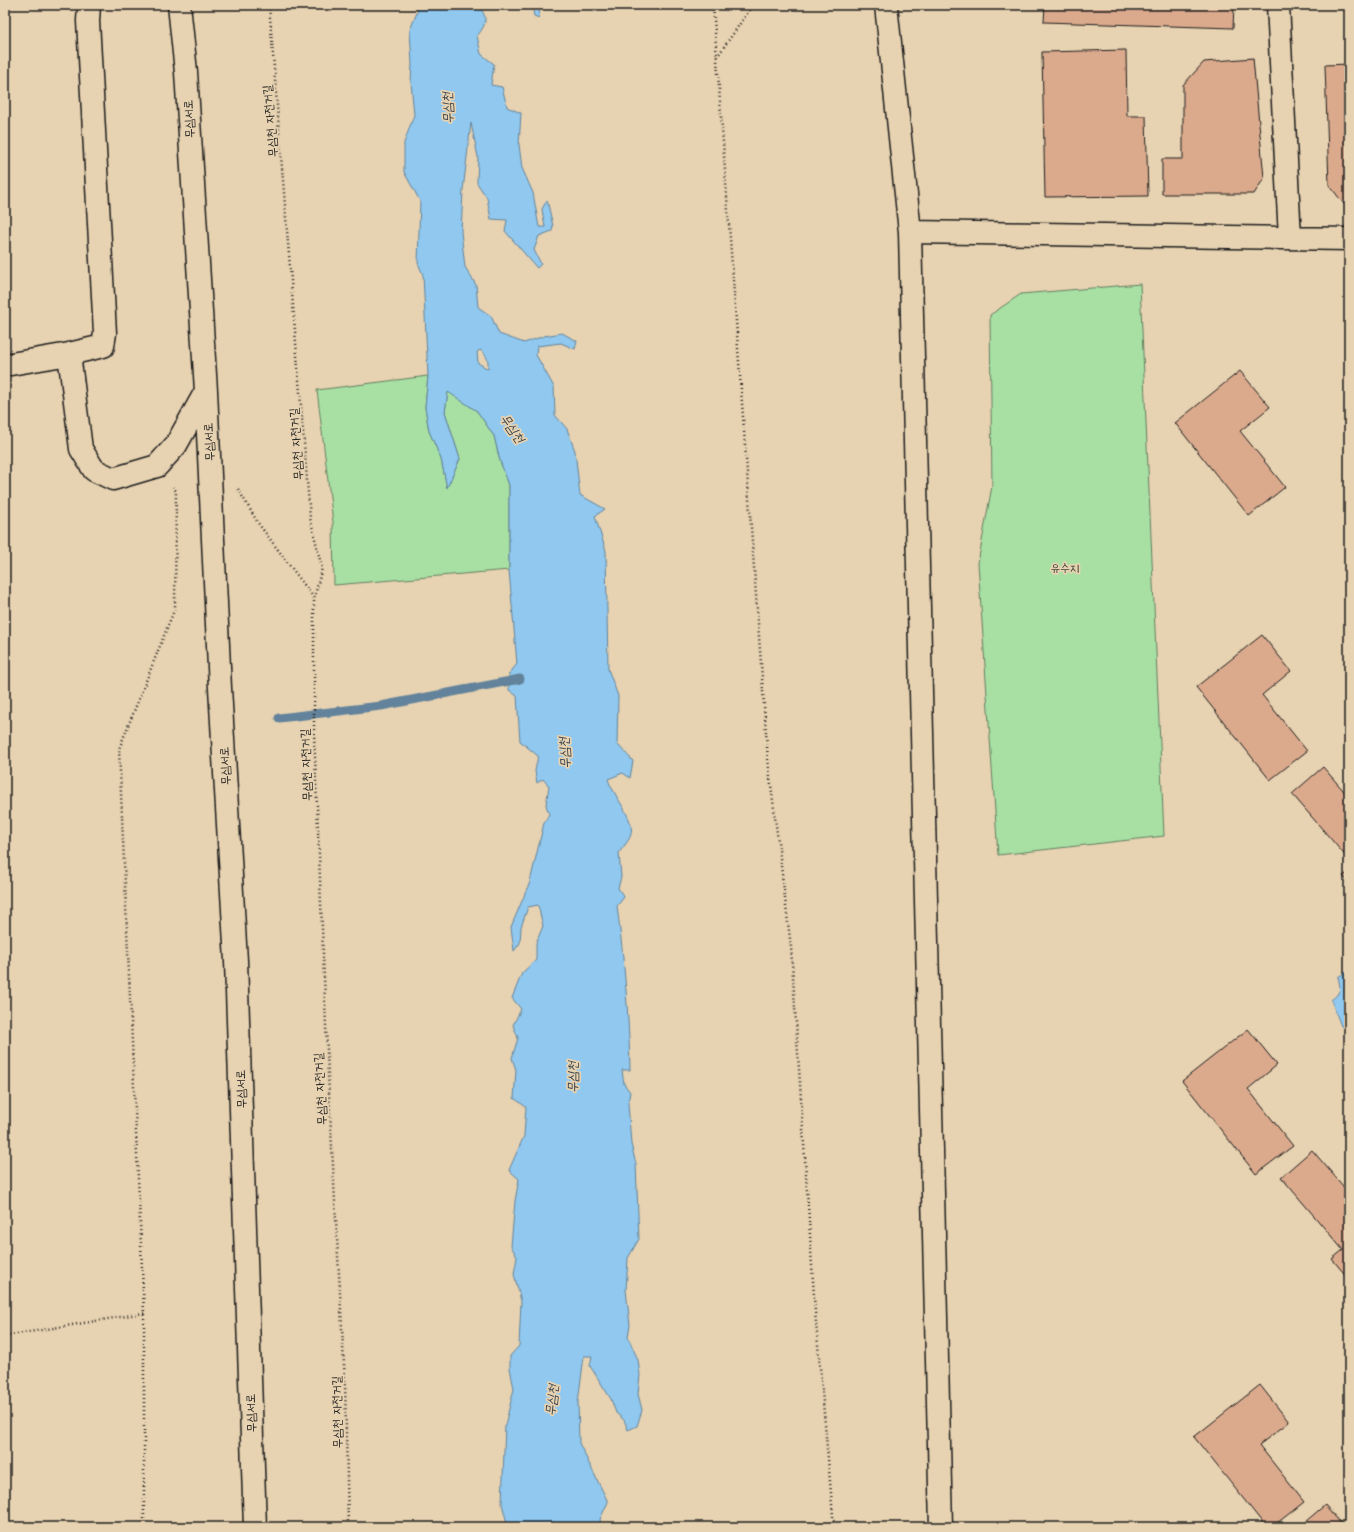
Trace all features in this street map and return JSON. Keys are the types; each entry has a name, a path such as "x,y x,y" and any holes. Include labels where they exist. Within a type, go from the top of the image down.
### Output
{"street":[{"path":"5,365 69,354 103,346 105,333 88,21 90,5"},
{"name":"무심서로","path":"179,5 186,72 206,391 236,961 255,1527"},
{"path":"886,5 910,232 941,1527"},
{"path":"1278,5 1290,238"},
{"path":"910,232 1349,239"},
{"path":"69,354 81,449 94,470 113,479 157,466 176,445 206,391"}],"path":[{"name":"무심천 자전거길","path":"270,5 310,518 322,568 314,599 313,699 328,1074 345,1382 348,1527"},
{"path":"713,5 768,760 791,948 815,1311 834,1527"},
{"path":"717,57 753,5"},
{"path":"144,1527 144,1313 119,749 175,608 176,491 157,466"},
{"path":"235,485 258,523 314,599"},
{"path":"5,1336 144,1313"}],"green space":[{"name":"유수지","path":"1140,284 1164,836 998,855 978,563 992,486 990,315 1021,294"},
{"path":"428,376 425,407 429,431 441,459 447,487 460,459 445,412 448,391 477,411 494,436 500,461 509,485 509,570 334,585 333,522 317,390"}],"water":[{"name":"무심천","path":"414,5 478,5 485,17 483,28 477,36 481,54 494,64 491,85 502,87 507,107 521,113 519,145 522,168 533,193 539,227 545,227 542,209 547,200 553,226 552,231 539,236 534,250 541,264 537,268 505,231 507,220 491,219 487,198 477,183 478,157 471,123 463,190 461,232 465,267 476,285 478,307 491,316 499,334 524,343 544,336 562,333 577,341 575,349 561,343 537,346 536,355 554,387 555,415 567,429 575,451 580,495 605,509 595,516 606,551 608,669 618,696 617,744 633,761 630,778 623,773 608,779 627,814 631,828 629,839 619,853 621,877 618,888 624,897 617,906 629,1029 630,1070 622,1070 624,1084 630,1092 628,1103 631,1144 636,1164 639,1239 628,1258 626,1290 630,1325 628,1337 638,1360 640,1375 638,1394 642,1410 637,1426 628,1430 624,1420 616,1413 611,1399 590,1366 592,1356 584,1356 578,1402 579,1443 608,1502 600,1519 601,1527 508,1527 502,1504 505,1425 514,1389 510,1368 510,1356 519,1346 521,1301 514,1274 517,1257 511,1246 515,1201 519,1179 509,1170 524,1136 526,1107 514,1098 516,1070 512,1058 518,1038 513,1025 521,1009 512,998 522,973 536,960 536,943 543,926 538,905 528,907 521,927 520,943 514,951 511,927 530,882 544,823 549,814 546,805 549,786 543,779 537,783 535,771 538,756 520,741 517,696 509,690 509,674 517,664 509,570 509,485 500,461 494,436 477,411 448,392 445,412 460,459 447,488 441,459 429,431 425,407 428,376 423,275 418,263 420,201 404,172 404,143 414,115 411,82 412,64 410,30 418,10","holes":["480,350 487,358 488,369 478,363 477,352"]},
{"path":"532,5 540,5 539,18 534,16"},
{"path":"1349,970 1349,1029 1341,1026 1331,1000 1337,995 1339,990 1340,984 1338,977"}],"building":[{"path":"1045,5 1234,5 1233,28 1044,22"},
{"path":"1126,50 1127,116 1146,116 1148,196 1045,197 1042,52"},
{"path":"1253,58 1264,178 1254,194 1162,194 1162,159 1183,159 1183,85 1204,62"},
{"path":"1349,64 1349,204 1344,204 1329,185 1325,65"},
{"path":"1240,371 1270,407 1240,431 1285,487 1249,516 1175,423"},
{"path":"1262,635 1291,671 1262,695 1307,751 1270,780 1196,687"},
{"path":"1323,767 1349,797 1349,860 1292,794"},
{"path":"1349,872 1349,883 1343,876"},
{"path":"1248,1029 1277,1065 1248,1089 1293,1146 1256,1174 1182,1081"},
{"path":"1312,1150 1349,1193 1349,1279 1332,1259 1343,1250 1281,1177"},
{"path":"1260,1385 1289,1422 1259,1445 1304,1502 1272,1527 1266,1527 1194,1437"},
{"path":"1325,1505 1344,1527 1299,1527"}],"waterway":[{"path":"279,718 381,706 520,679"}]}
